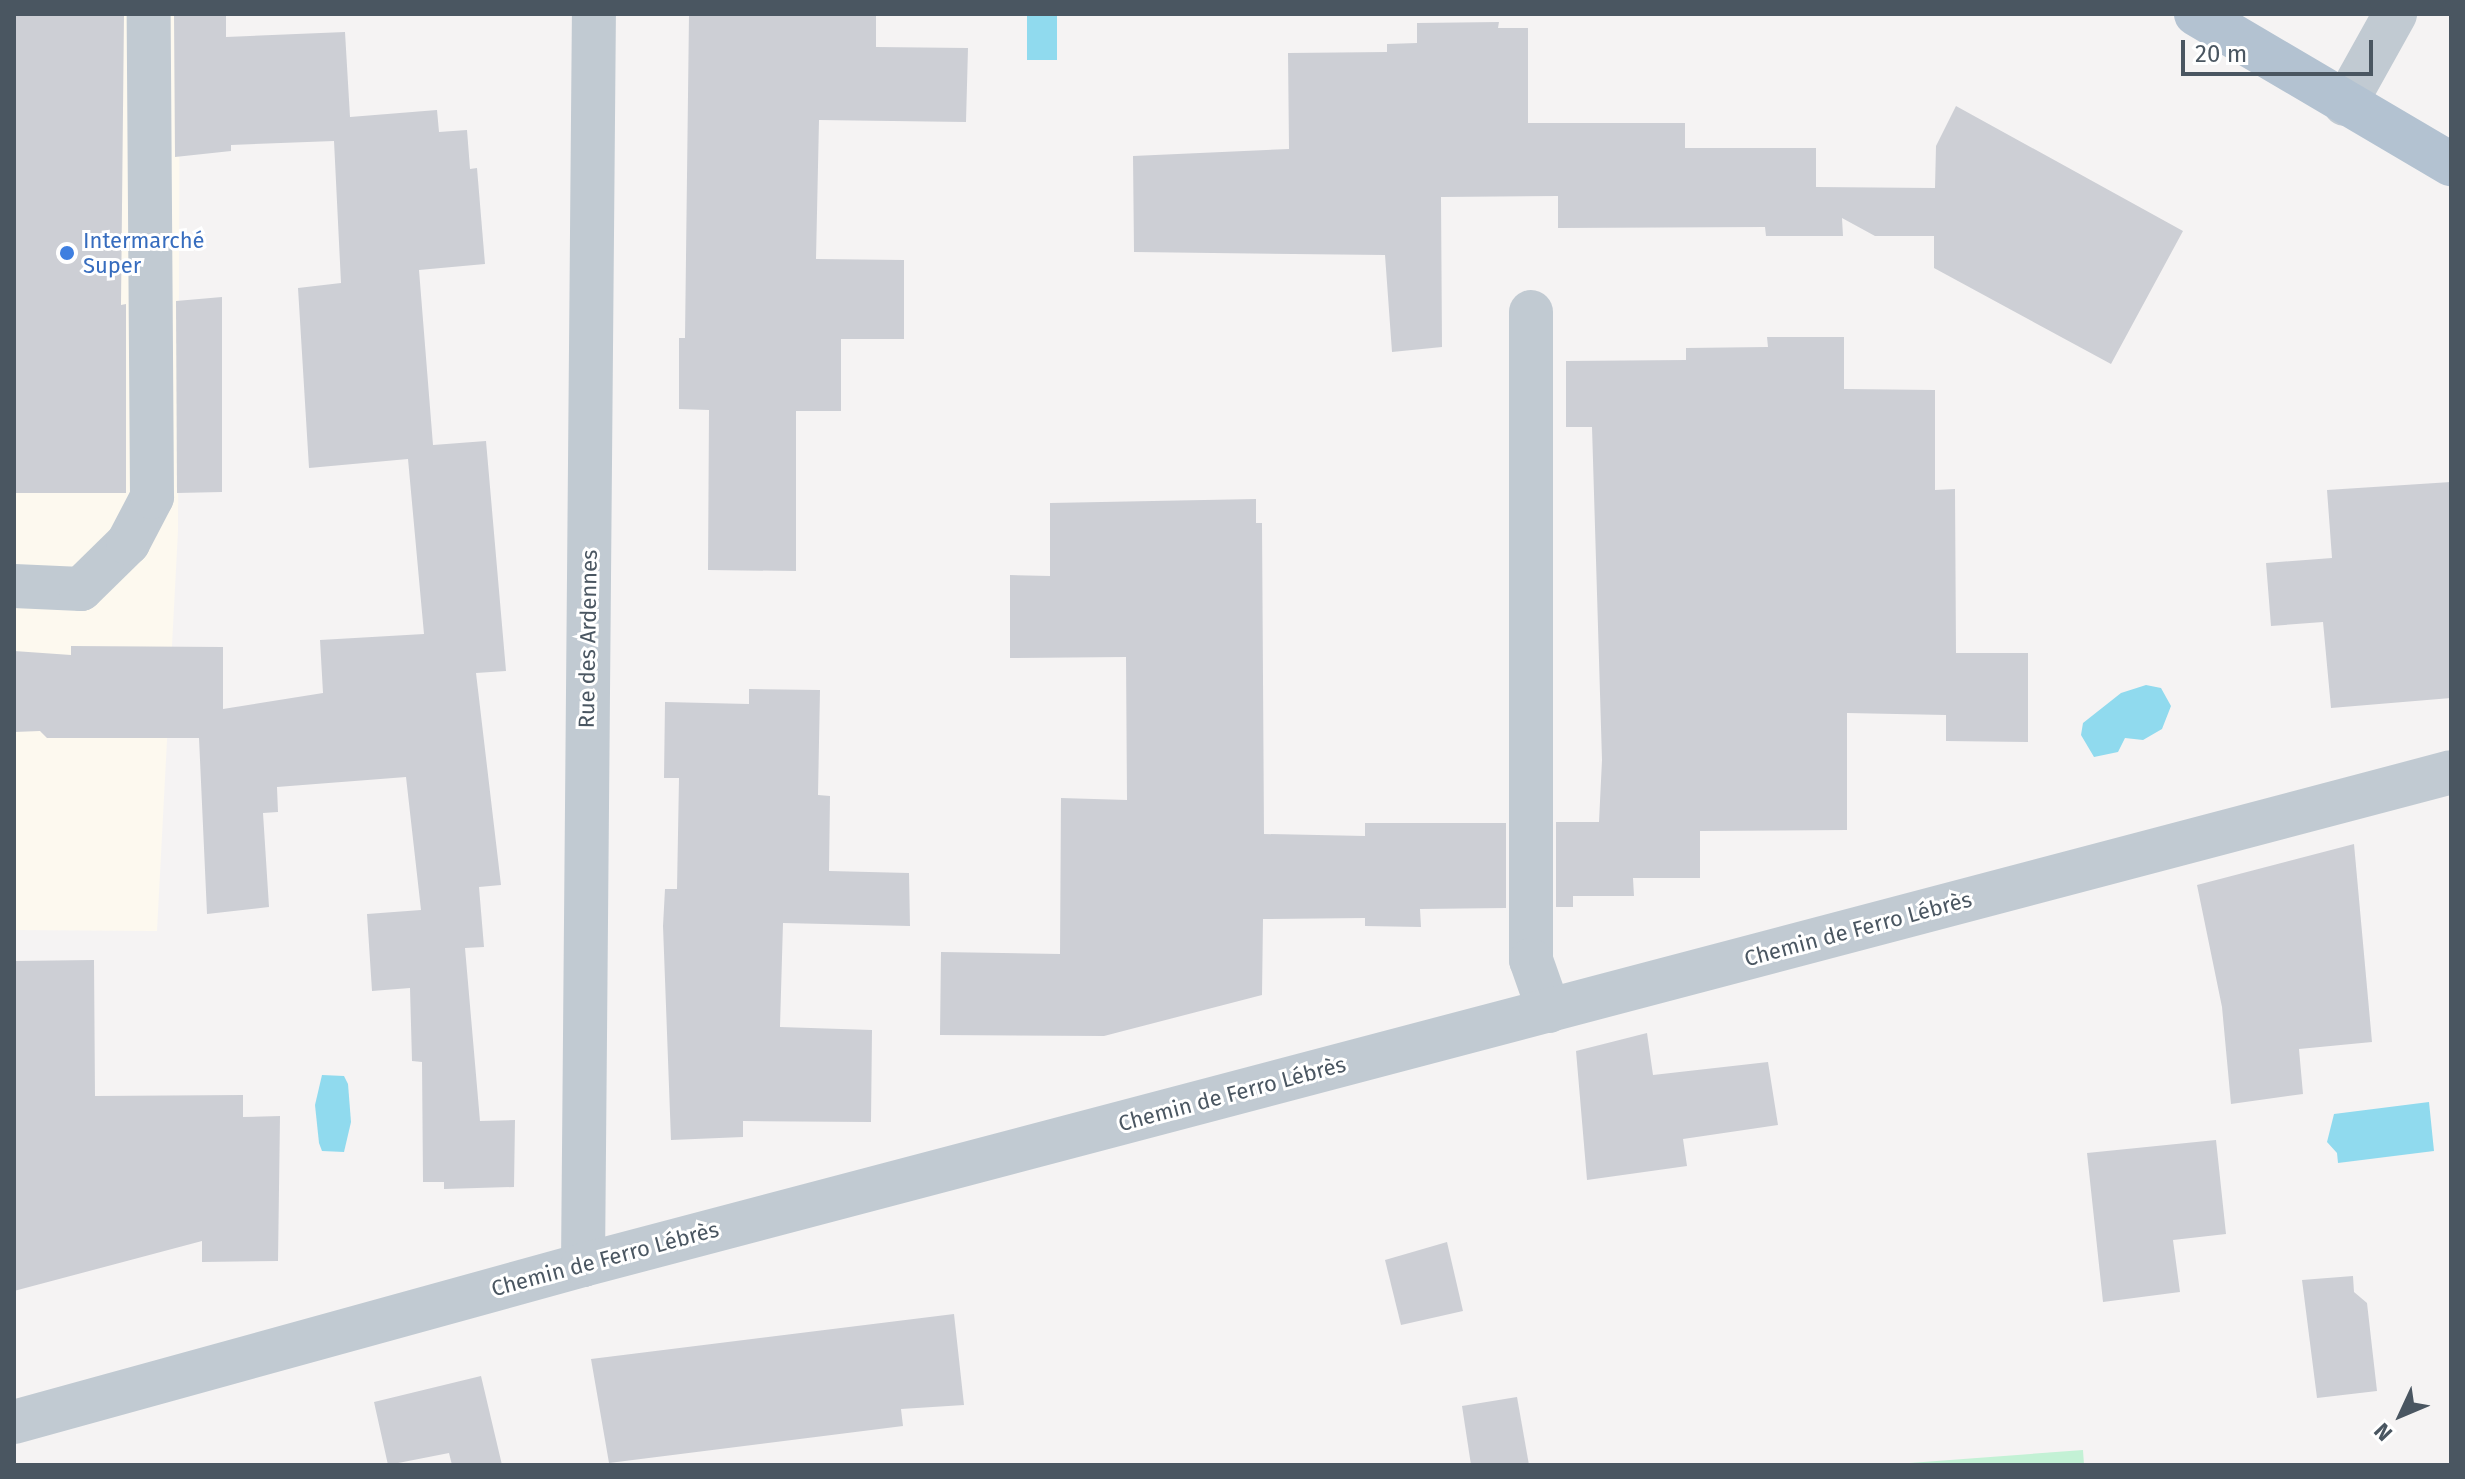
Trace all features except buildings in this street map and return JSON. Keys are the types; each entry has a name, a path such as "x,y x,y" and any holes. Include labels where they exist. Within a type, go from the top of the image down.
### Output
{"main road":[{"path":"2196,14 2451,164"}],"street":[{"path":"14,586 81,589 128,543 152,497 149,14"},
{"name":"Rue des Ardennes","path":"583,1265 594,14"},
{"path":"2345,104 2395,14"},
{"path":"1531,312 1531,960 1549,1011"},
{"name":"Chemin de Ferro Lébrès","path":"14,1422 583,1265 2451,772"}],"shaded area":[{"path":"14,14 180,14 178,531 157,931 14,930"}],"green space":[{"path":"2083,1450 2084,1465 1883,1465"}],"water":[{"path":"1027,14 1057,14 1057,60 1027,60"},
{"path":"2146,685 2161,688 2171,706 2162,729 2143,740 2125,738 2118,752 2094,757 2081,735 2083,723 2121,693"},
{"path":"322,1075 344,1076 348,1084 351,1122 344,1152 322,1151 319,1143 315,1105"},
{"path":"2429,1102 2434,1151 2338,1163 2337,1153 2327,1142 2334,1114"}],"place":[{"name":"Intermarché Super","path":"67,253"}]}
